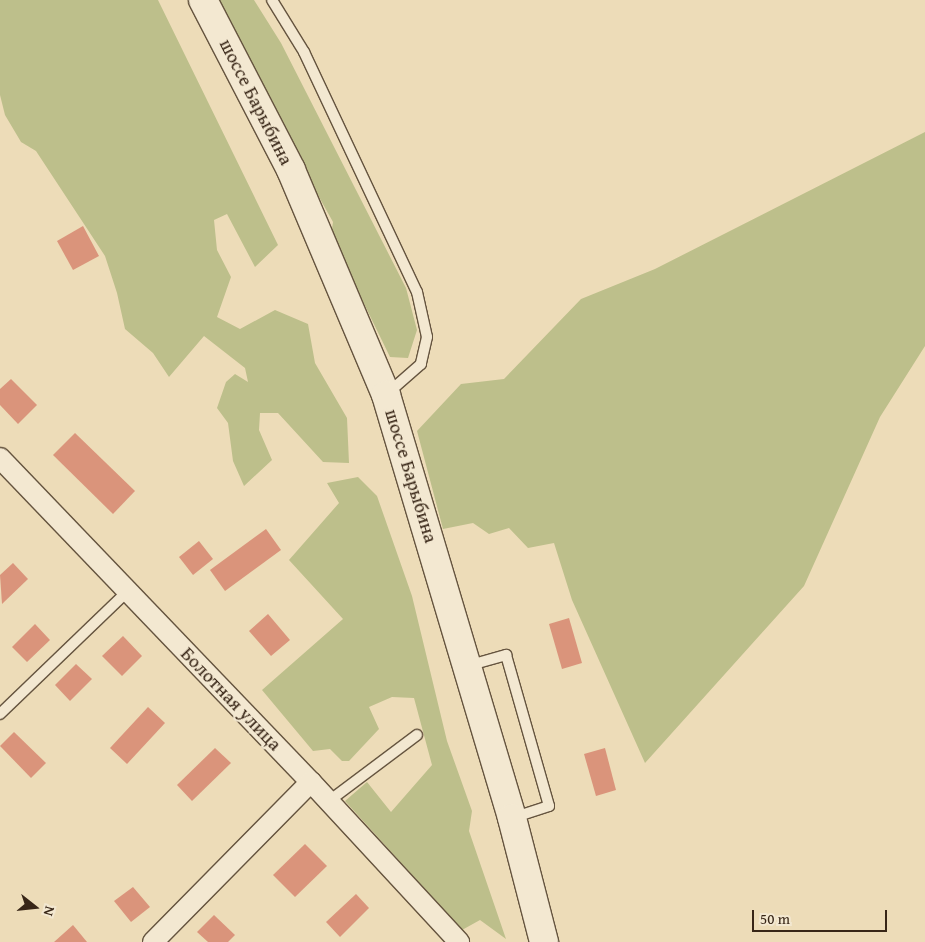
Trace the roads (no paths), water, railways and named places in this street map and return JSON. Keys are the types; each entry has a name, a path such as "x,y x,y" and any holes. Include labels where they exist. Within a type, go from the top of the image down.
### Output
{"main road":[{"name":"шоссе Барыбина","path":"203,0 291,170 386,395 512,818 544,942"}],"street":[{"name":"Болотная улица","path":"0,458 311,782 459,942"},
{"path":"152,942 311,782"}],"lane":[{"path":"272,0 304,52 417,292 427,337 421,364 386,395"},
{"path":"0,714 128,591"},
{"path":"466,666 506,655 549,806 512,818"},
{"path":"329,801 417,735"}]}
